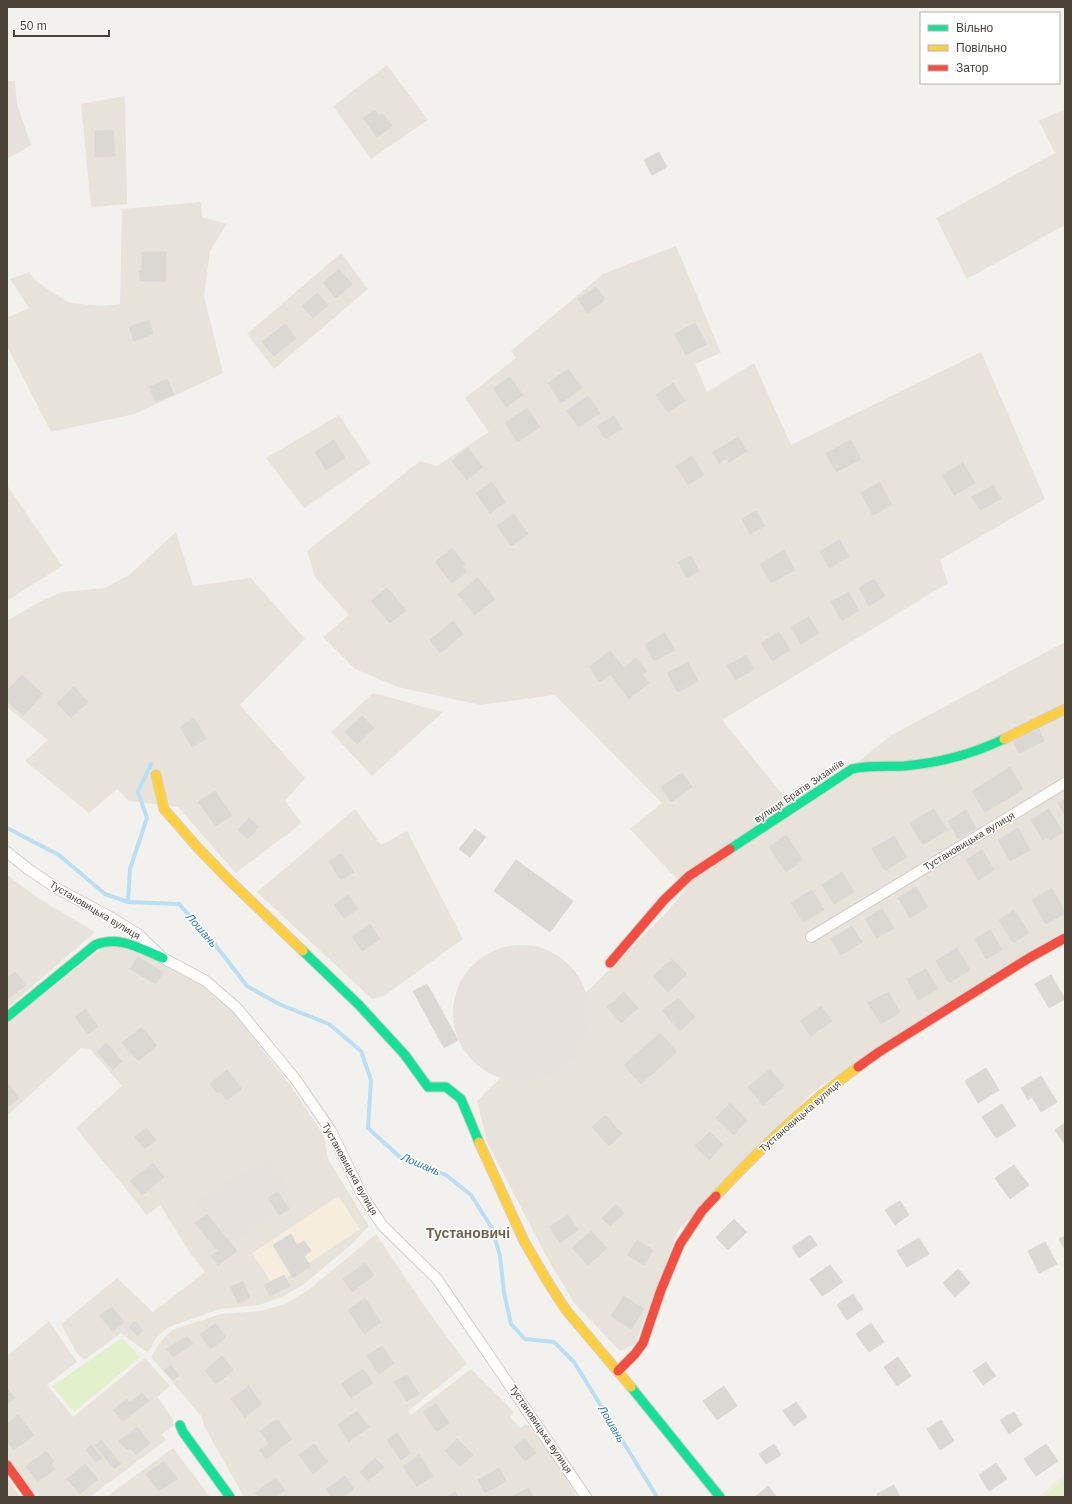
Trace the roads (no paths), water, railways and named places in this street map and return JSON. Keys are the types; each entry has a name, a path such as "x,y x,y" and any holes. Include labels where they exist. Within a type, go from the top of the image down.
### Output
{"street":[{"name":"вулиця Братів Зизаніїв","path":"610,963 664,900 689,876 852,769 864,766 902,766 920,764 968,754 996,743 1065,708"},
{"path":"156,775 164,809 203,853 359,1005 405,1055 428,1087 446,1087 461,1099 488,1164 524,1241 566,1310 618,1371 720,1497"},
{"name":"Тустановицька вулиця","path":"811,937 1065,783"},
{"name":"Тустановицька вулиця","path":"7,852 28,869 58,889 138,934 163,958 206,981 237,1008 296,1080 331,1131 362,1194 382,1225 437,1279 586,1497"},
{"name":"Тустановицька вулиця","path":"618,1371 635,1354 643,1343 661,1290 680,1244 702,1211 752,1157 825,1091 874,1056 1029,958 1065,938"},
{"path":"7,1017 94,945 101,941 112,940 123,942 163,958"},
{"path":"180,1424 183,1432 230,1497"},
{"path":"7,1465 30,1497"}],"waterway":[{"path":"128,902 130,869 147,818 138,792 151,764"},
{"name":"Лошань","path":"7,828 59,855 105,894 128,902 179,904 210,938 247,986 279,1004 329,1024 361,1051 371,1080 368,1128 401,1158 446,1175 471,1195 492,1228 500,1256 504,1292 511,1324 525,1339 554,1342 574,1362 657,1497"}],"district":[{"name":"Тустановичі","path":"468,1233"}]}
